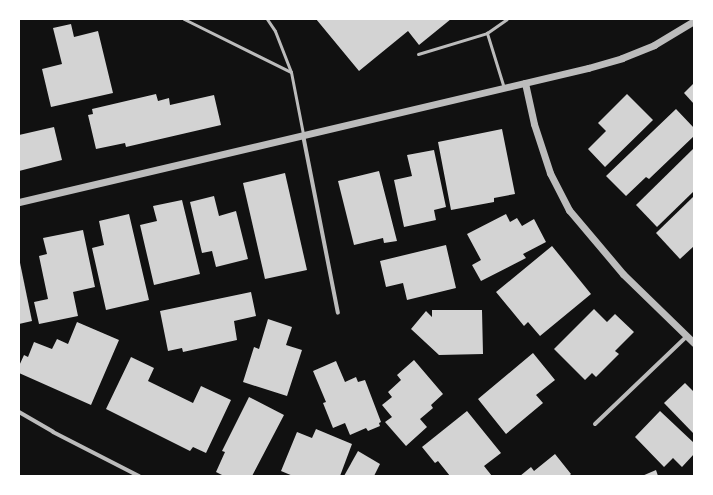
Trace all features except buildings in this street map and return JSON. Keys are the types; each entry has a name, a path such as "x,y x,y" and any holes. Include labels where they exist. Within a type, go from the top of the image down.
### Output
{"street":[{"path":"19,202 525,83 622,58 654,45 694,21"},
{"path":"525,83 534,124 550,173 569,210 623,274 694,343"},
{"path":"303,134 338,313"},
{"path":"595,424 687,336"},
{"path":"19,412 53,432 139,476"}],"lane":[{"path":"184,19 291,72"},
{"path":"267,19 275,31 291,72 303,134"},
{"path":"418,54 487,33 507,19"},
{"path":"487,33 504,88"}]}
